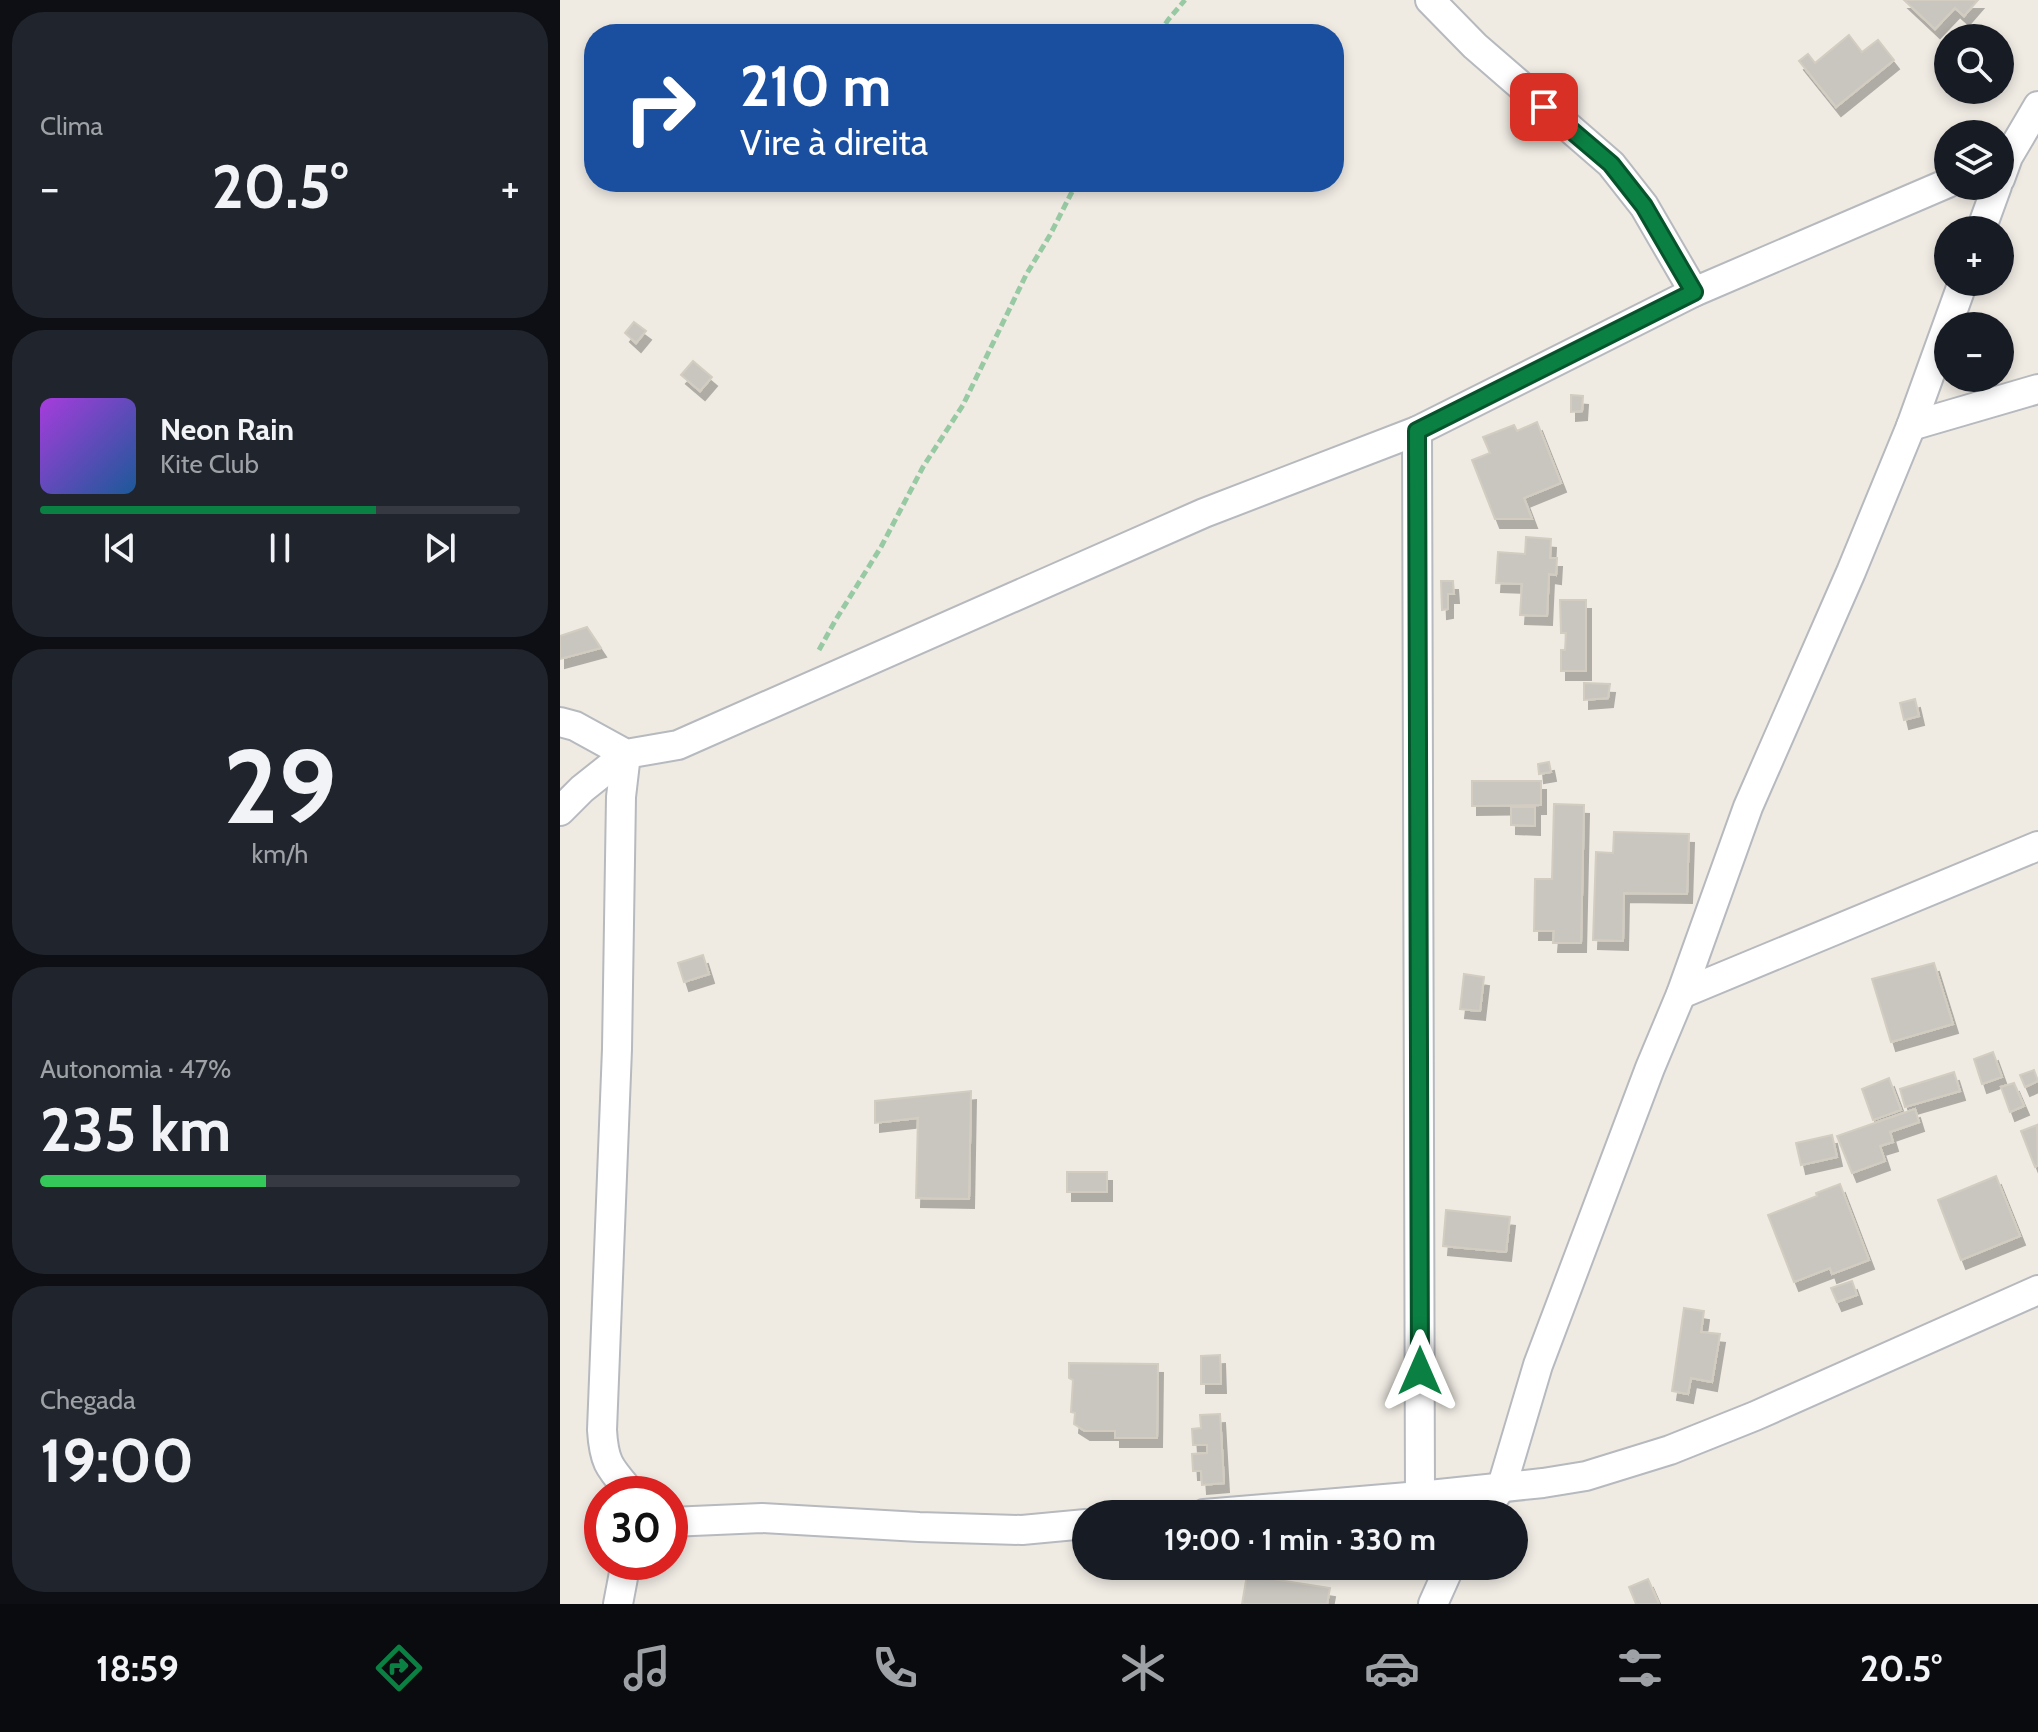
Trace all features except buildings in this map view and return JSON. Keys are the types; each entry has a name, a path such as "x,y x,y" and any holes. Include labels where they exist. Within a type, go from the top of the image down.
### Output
{"street":[{"path":"1430,0 1475,46 1611,164 1644,206 1694,292"},
{"path":"2014,147 2038,106"},
{"path":"2014,159 2038,143"},
{"path":"560,811 626,754 678,745 1204,513 1417,431 1694,292 1934,189"},
{"path":"1492,1500 1502,1486 1538,1365 1681,994 1748,807 1911,426 1958,296"},
{"path":"1911,426 2038,389"},
{"path":"1417,431 1420,1496"},
{"path":"560,722 575,726 626,754"},
{"path":"616,1476 608,1467 603,1453 602,1430 617,1049 621,797 626,754"},
{"path":"1681,994 2038,846"},
{"path":"1372,1500 1586,1476 1670,1450 1755,1416 2038,1290"},
{"path":"688,1521 762,1518 1022,1530 1072,1525"},
{"path":"618,1604 623,1580"},
{"path":"1433,1604 1444,1580"}],"path":[{"path":"1165,24 1185,0"},
{"path":"795,693 881,547 923,467 963,405 1026,275 1072,192"}],"route":[{"path":"1420,1371 1417,431 1694,292 1644,206 1611,164 1544,107"}]}
